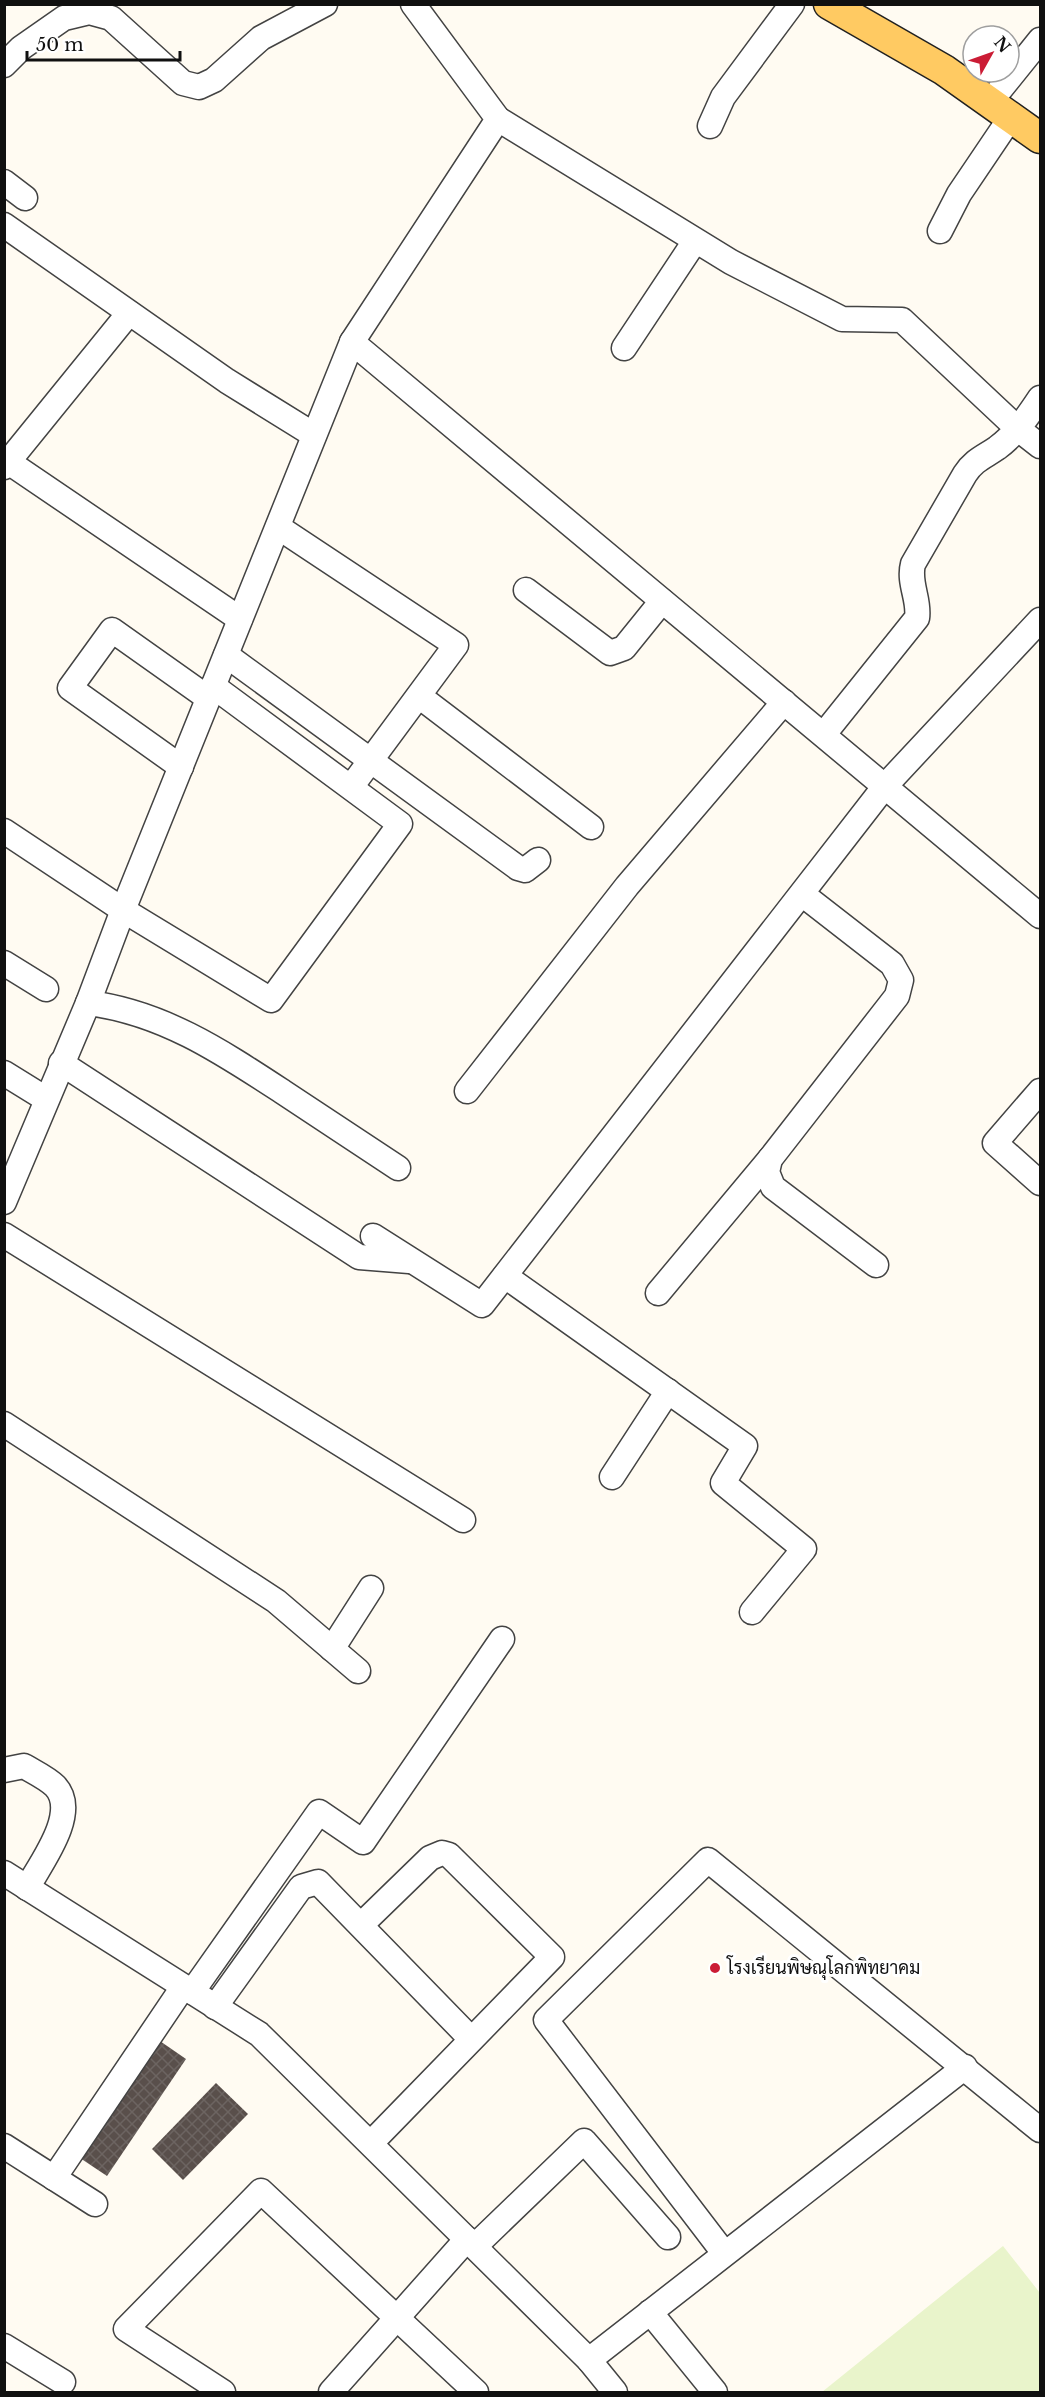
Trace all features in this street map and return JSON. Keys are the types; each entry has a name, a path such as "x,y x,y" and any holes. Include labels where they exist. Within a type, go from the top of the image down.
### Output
{"main road":[{"path":"844,8 944,70 1041,138"}],"street":[{"path":"4,65 21,48 64,18 89,12 111,18 183,83 199,87 214,80 261,38 325,4"},
{"path":"413,4 498,119 696,242 842,319 902,320 1018,429 1041,446"},
{"path":"710,126 723,97 792,4"},
{"path":"940,231 1000,109 1041,40"},
{"path":"4,1202 88,1003 123,910 352,342 498,119"},
{"path":"4,182 26,198"},
{"path":"4,225 227,381 314,435"},
{"path":"624,348 696,242"},
{"path":"129,313 6,463 240,619"},
{"path":"352,342 1041,916"},
{"path":"824,734 917,618 918,608 910,577 913,564 964,474 974,461 996,448 1018,429 1041,398"},
{"path":"279,527 456,645 351,788"},
{"path":"526,590 610,653 624,648 662,601"},
{"path":"373,1236 482,1305 885,786 1041,620"},
{"path":"4,831 123,910 271,1000 400,824 211,692 112,630 69,688 181,767"},
{"path":"225,655 518,868 525,870 538,860"},
{"path":"419,696 591,827"},
{"path":"467,1091 627,886 783,702"},
{"path":"658,1293 770,1159 897,996 901,980 892,964 802,894"},
{"path":"4,963 46,989"},
{"path":"88,1003 118,1006 154,1018 223,1052 398,1168"},
{"path":"61,1063 359,1257 414,1262"},
{"path":"4,1073 46,1099"},
{"path":"1041,1091 995,1143 1041,1183"},
{"path":"770,1159 767,1172 773,1187 876,1265"},
{"path":"4,1235 463,1520"},
{"path":"505,1276 745,1446 723,1483 804,1549 752,1612"},
{"path":"612,1477 668,1391"},
{"path":"4,1424 276,1601 358,1671"},
{"path":"332,1649 371,1588"},
{"path":"54,2178 188,1989 319,1812 363,1842 502,1639"},
{"path":"4,1770 24,1766 53,1785 62,1797 64,1811 59,1828 27,1888"},
{"path":"361,1925 430,1858 442,1853 449,1855 552,1957 371,2144"},
{"path":"724,2253 546,2020 708,1860 1041,2130"},
{"path":"4,1873 259,2034 589,2360 615,2392"},
{"path":"215,2007 296,1893 307,1883 318,1882 471,2039"},
{"path":"589,2360 965,2067"},
{"path":"331,2392 397,2318 471,2242 584,2142 668,2237"},
{"path":"4,2146 95,2204"},
{"path":"223,2392 126,2329 261,2191 476,2392"},
{"path":"650,2312 715,2392"},
{"path":"4,2346 63,2382"}],"green space":[{"path":"1003,2246 1040,2293 1040,2392 822,2392"}],"building":[{"path":"157,2039 186,2059 107,2176 77,2156"},
{"path":"216,2083 248,2114 183,2180 152,2149"}],"place":[{"name":"โรงเรียนพิษณุโลกพิทยาคม","path":"715,1968"}]}
